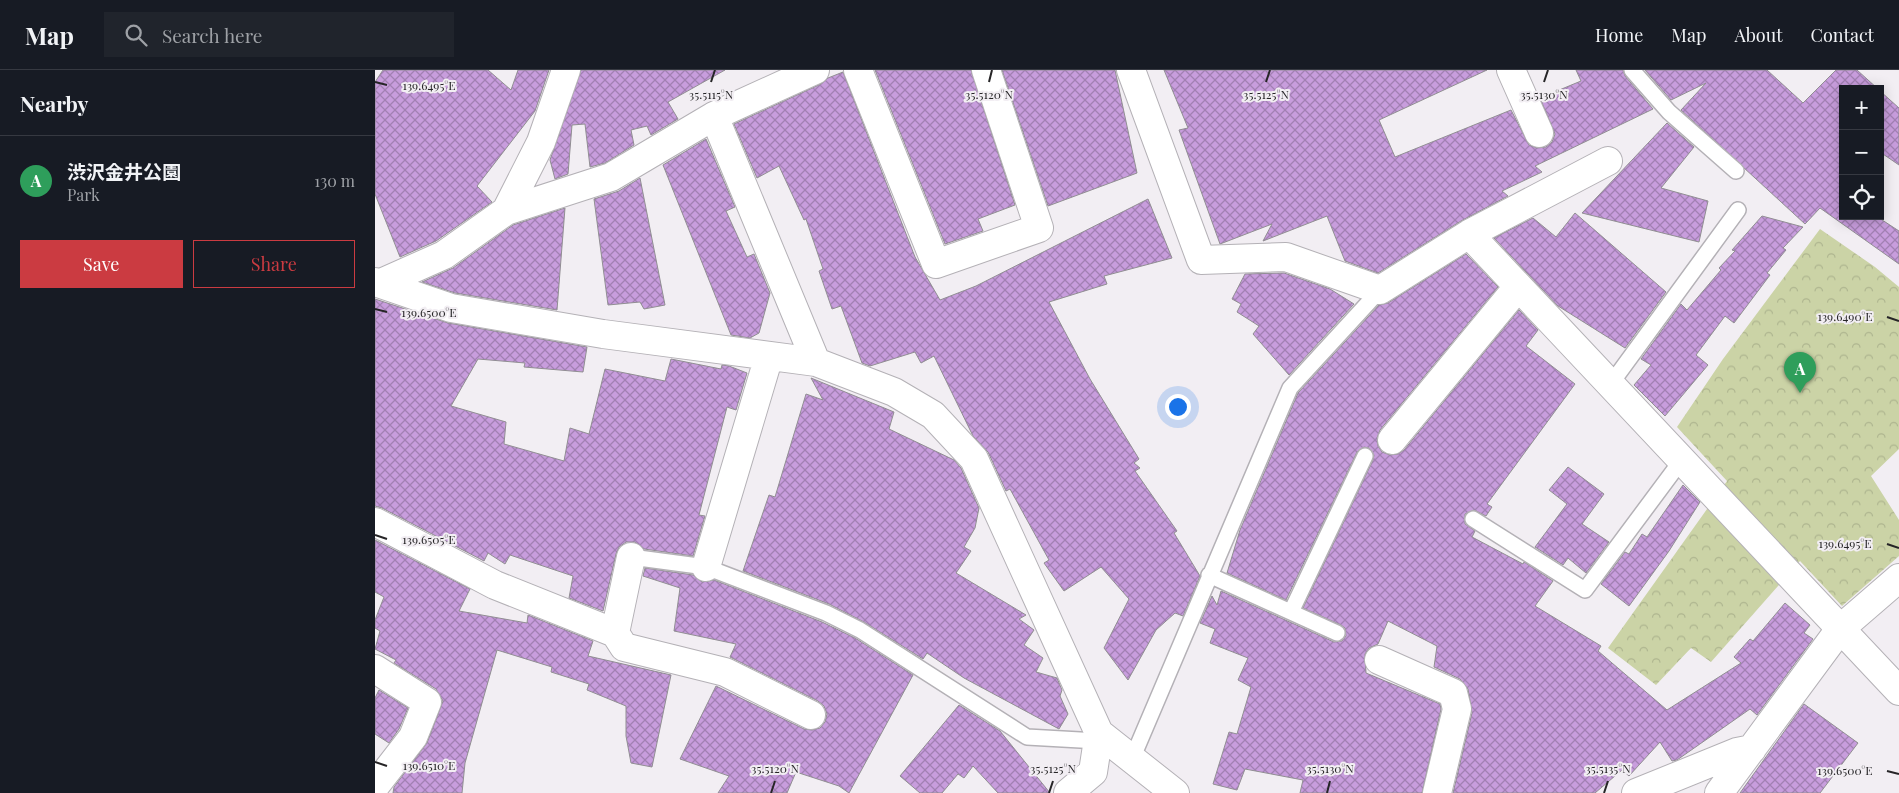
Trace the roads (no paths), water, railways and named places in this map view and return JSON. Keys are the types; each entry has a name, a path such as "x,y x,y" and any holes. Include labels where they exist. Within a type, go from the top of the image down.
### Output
{"street":[{"path":"506,211 541,142 566,70"},
{"path":"378,282 444,255 506,211 611,177 714,116 815,70"},
{"path":"858,70 936,264 1039,228 986,70"},
{"path":"1131,70 1201,260 1286,256 1380,290 1469,234 1607,161"},
{"path":"1515,71 1539,133"},
{"path":"714,116 817,362"},
{"path":"1469,234 1899,691"},
{"path":"378,282 451,308 603,334 817,362 894,392 933,415 973,459 1099,737 1132,759 1175,793"},
{"path":"1392,440 1518,287"},
{"path":"706,567 769,356"},
{"path":"375,522 495,585 615,633 624,647 725,672 811,715"},
{"path":"615,633 631,557"},
{"path":"1719,793 1840,629 1899,578"},
{"path":"1379,660 1453,693 1457,709 1437,793"},
{"path":"375,669 427,702 413,737 375,786"},
{"path":"1068,793 1093,772 1099,737"},
{"path":"1636,793 1737,752 1753,749"}],"lane":[{"path":"1632,70 1669,112 1736,171"},
{"path":"1610,385 1738,210"},
{"path":"1132,759 1290,388 1380,290"},
{"path":"1291,612 1365,456"},
{"path":"1473,519 1585,590 1681,460"},
{"path":"631,557 706,567 826,612 860,630 1027,737 1099,737"},
{"path":"1209,575 1337,633"}],"place":[{"name":"渋沢金井公園","path":"1800,393"}]}
